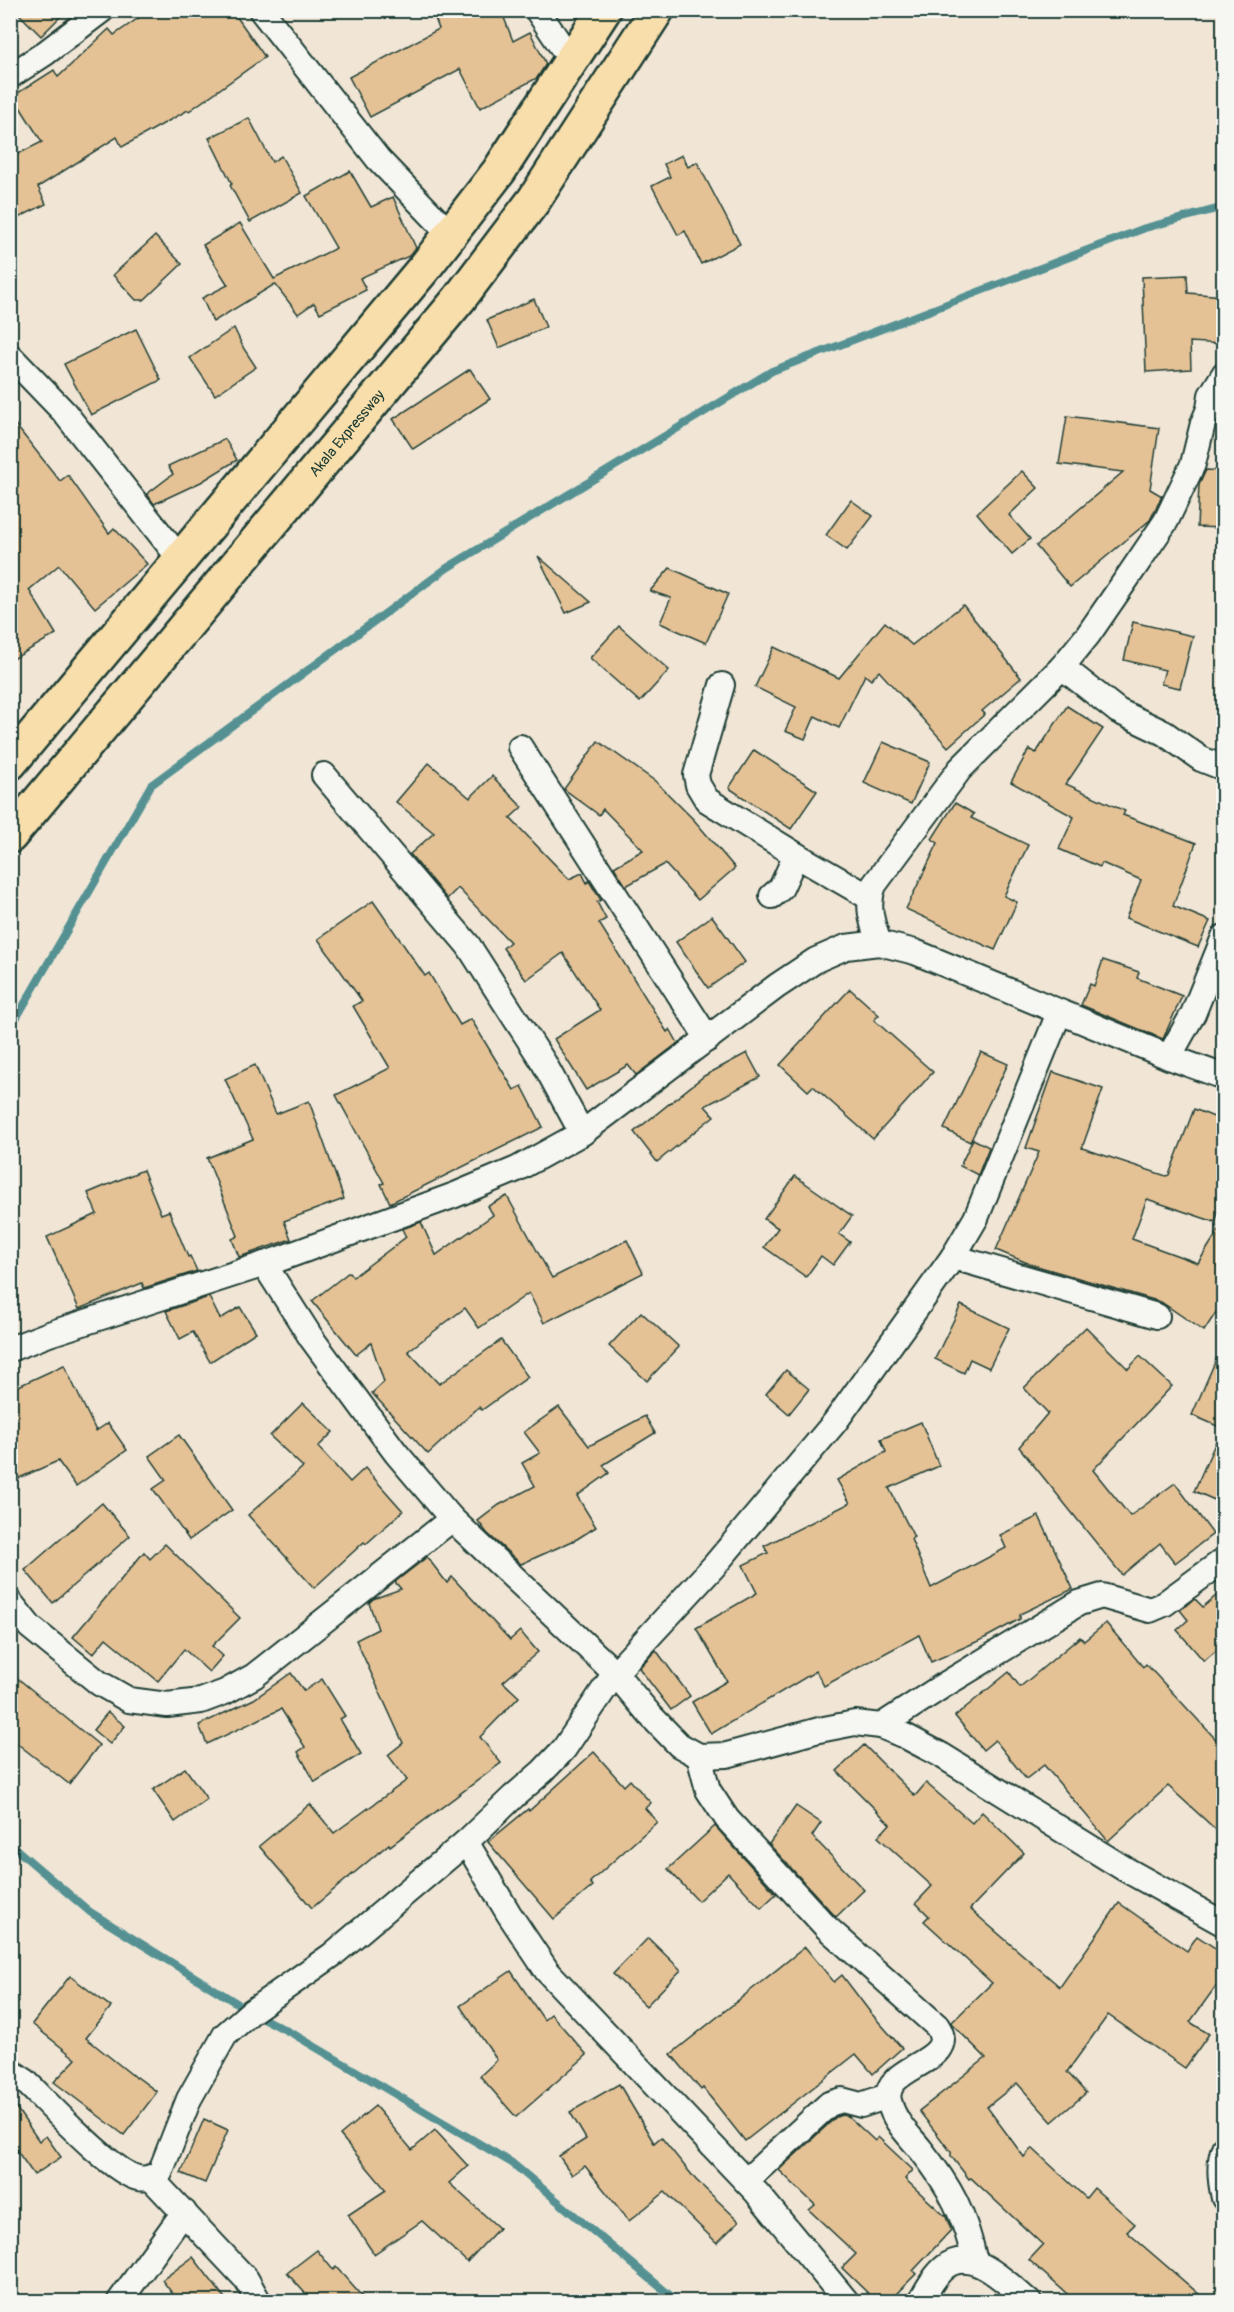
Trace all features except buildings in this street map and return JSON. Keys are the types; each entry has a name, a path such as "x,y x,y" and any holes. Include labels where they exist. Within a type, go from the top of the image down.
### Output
{"main road":[{"path":"13,753 335,377 450,234 499,171 604,10"},
{"name":"Akala Expressway","path":"10,836 459,299 534,200 657,10"}],"street":[{"path":"10,76 44,54 102,10"},
{"path":"261,10 378,159 450,234"},
{"path":"537,10 572,62"},
{"path":"10,356 64,412 180,559"},
{"path":"879,944 870,915 869,897 874,885 960,769 1062,667 1088,635 1166,521 1193,464 1203,423 1209,410 1211,395 1224,374"},
{"path":"1062,667 1118,711 1164,733 1201,759 1224,768"},
{"path":"722,685 696,775 698,785 707,800 869,897"},
{"path":"520,747 708,1039"},
{"path":"324,775 468,945 544,1063 582,1133"},
{"path":"772,896 781,888 796,855"},
{"path":"1169,1057 1193,1014 1224,937"},
{"path":"10,1349 49,1334 264,1264 455,1195 517,1169 582,1133 777,986 816,960 846,947 879,944 915,952 1059,1013 1224,1077"},
{"path":"10,2071 118,2167 138,2178 152,2178 160,2173 189,2099 225,2036 251,2012 332,1955 466,1842 543,1771 564,1749 615,1673 714,1566 834,1422 953,1257 976,1218 1059,1013"},
{"path":"953,1257 1157,1316"},
{"path":"264,1264 312,1339 396,1453 452,1519 615,1673 679,1745 699,1756 727,1755 819,1730 855,1723 881,1726 941,1755 1125,1869 1224,1924"},
{"path":"10,1602 30,1627 99,1683 129,1700 167,1706 201,1701 225,1692 254,1676 452,1519"},
{"path":"881,1726 1079,1603 1102,1596 1150,1610 1164,1604 1224,1560"},
{"path":"699,1756 708,1790 727,1819 826,1927 937,2026 943,2035 943,2043 936,2053 901,2076 891,2087 888,2096 896,2121 921,2151 958,2207 968,2229 975,2262"},
{"path":"466,1842 509,1914 548,1971 746,2181 847,2301"},
{"path":"746,2181 829,2104 842,2100 861,2105 888,2096"},
{"path":"1224,2148 1220,2157 1220,2181 1224,2198"},
{"path":"152,2178 246,2279 259,2301"},
{"path":"119,2301 184,2212"},
{"path":"920,2301 945,2267 955,2262 975,2262 989,2269 1029,2301"}],"waterway":[{"path":"10,1029 151,785 447,568 772,371 1145,228 1224,207"},
{"path":"10,1844 90,1912 251,2012 295,2035 512,2163 678,2302"}]}
